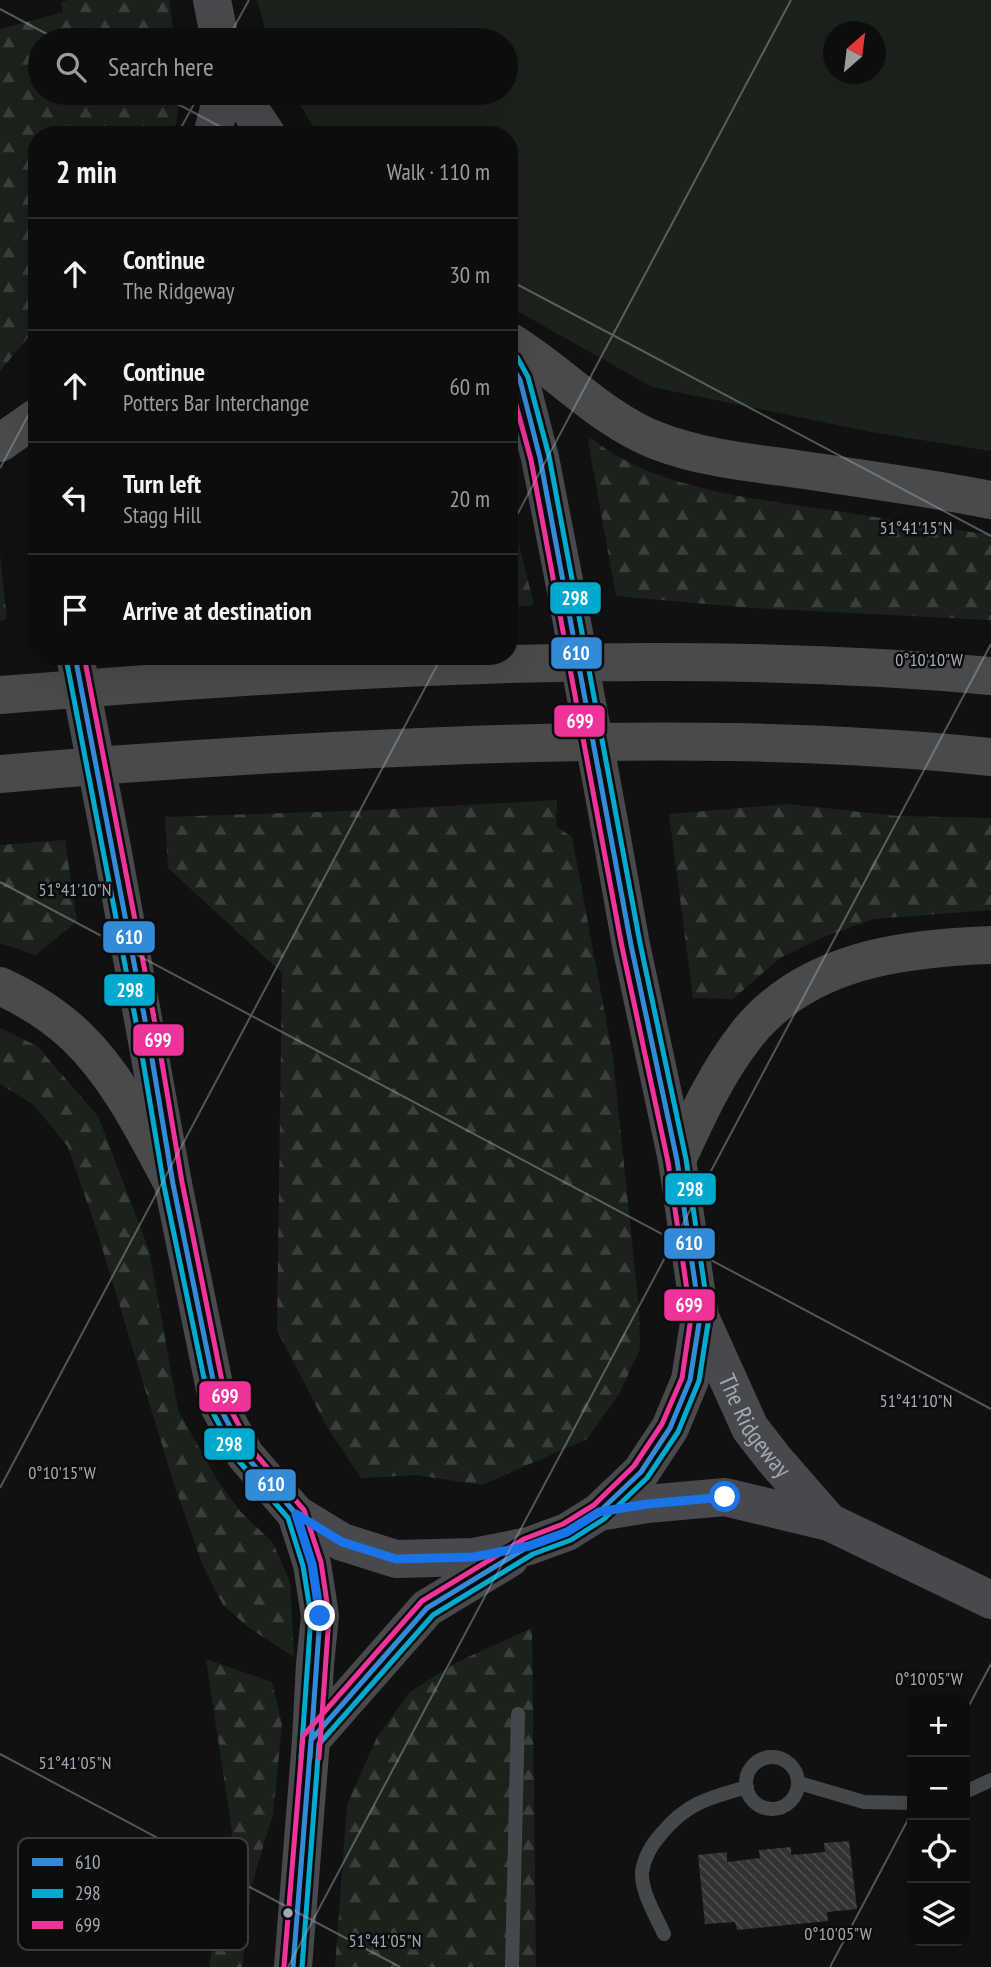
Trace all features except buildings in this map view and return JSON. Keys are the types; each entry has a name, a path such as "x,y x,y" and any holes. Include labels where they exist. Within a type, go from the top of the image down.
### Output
{"highway":[{"path":"518,346 606,413 653,439 705,456 991,500"},
{"path":"0,443 28,423"},
{"path":"518,664 657,662 811,665 929,670 991,676"},
{"path":"0,695 297,673 475,665"},
{"path":"0,774 358,749 531,743 775,743 991,757"},
{"path":"677,1160 709,1092 730,1057 750,1031 804,986 837,969 883,955 922,949 991,945"},
{"path":"0,986 25,998 78,1037 104,1069 140,1124 173,1184"}],"main road":[{"path":"212,0 218,28"},
{"path":"214,126 220,105"},
{"path":"247,105 261,126"},
{"path":"77,665 173,1184 218,1404 245,1455 296,1514 342,1542 396,1559 474,1557 529,1546 567,1532 599,1512 641,1472 670,1428 690,1380 700,1317 677,1160 631,945 540,458 518,377"},
{"name":"The Ridgeway","path":"700,1317 750,1427 829,1522"},
{"name":"The Ridgeway","path":"599,1512 647,1504 725,1497 829,1522 991,1600"},
{"path":"293,1967 320,1616 312,1564 296,1514"},
{"path":"311,1740 427,1608 529,1546"}],"lane":[{"path":"512,1967 518,1714"},
{"path":"769,1757 786,1761 797,1774 799,1783 793,1800 777,1809 760,1807 753,1802 747,1787 746,1779 754,1764 769,1757"},
{"path":"970,1790 991,1780"},
{"path":"799,1783 864,1802 907,1803"},
{"path":"664,1934 648,1899 642,1872 651,1845 677,1815 703,1800 747,1787"}],"green space":[{"path":"169,0 173,28 28,28 28,105 179,105 176,126 28,126 28,338 0,371 0,29 63,12 61,2"},
{"path":"257,0 991,0 991,451 871,432 652,387 518,312 518,126 313,126 300,105 518,105 518,28 265,28"},
{"path":"591,438 617,456 679,482 780,503 991,535 991,620 752,608 616,596 588,441"},
{"path":"518,540 534,605 518,607"},
{"path":"0,556 7,619 0,621"},
{"path":"557,800 556,826 572,837 613,1058 639,1309 640,1349 619,1394 587,1439 482,1485 416,1475 361,1478 327,1427 277,1330 282,973 168,868 165,817 377,810"},
{"path":"788,804 898,816 991,818 991,910 874,919 823,937 780,958 733,999 693,998 669,814"},
{"path":"65,840 77,921 36,955 0,943 0,845"},
{"path":"0,1028 37,1046 98,1116 149,1250 178,1410 217,1480 240,1511 273,1543 290,1582 294,1657 248,1627 223,1605 203,1566 173,1481 97,1231 68,1147 34,1105 0,1084"},
{"path":"532,1628 536,1967 335,1967 347,1805 377,1737 410,1692 457,1662"},
{"path":"206,1659 272,1682 282,1724 273,1814 252,1883 248,1917 248,1838 231,1838"},
{"path":"212,1950 244,1950 242,1967 209,1967"}],"transit line":[{"name":"298","path":"302,1967 319,1744 433,1615 533,1554 571,1540 604,1519 647,1478 678,1432 699,1381 709,1317 686,1159 640,943 549,456 528,377 518,359"},
{"name":"610","path":"293,1967 311,1740 427,1608 529,1546 567,1532 599,1512 641,1472 670,1428 690,1380 700,1317 677,1160 631,945 540,458 518,377"},
{"name":"699","path":"284,1966 303,1736 422,1601 524,1539 563,1524 594,1505 634,1466 662,1424 682,1378 691,1317 668,1162 622,947 531,460 518,412"},
{"name":"298","path":"67,665 140,1043 164,1186 210,1407 238,1460 288,1518 303,1566 311,1616 301,1758"},
{"name":"610","path":"77,665 149,1041 173,1184 218,1404 245,1455 296,1514 312,1564 320,1616 310,1758"},
{"name":"699","path":"86,665 158,1039 182,1182 226,1401 252,1450 304,1510 321,1562 329,1616 319,1758"}],"route":[{"path":"320,1616 312,1564 296,1514 342,1542 396,1559 474,1557 529,1546 567,1532 599,1512 647,1504 725,1497"}]}
